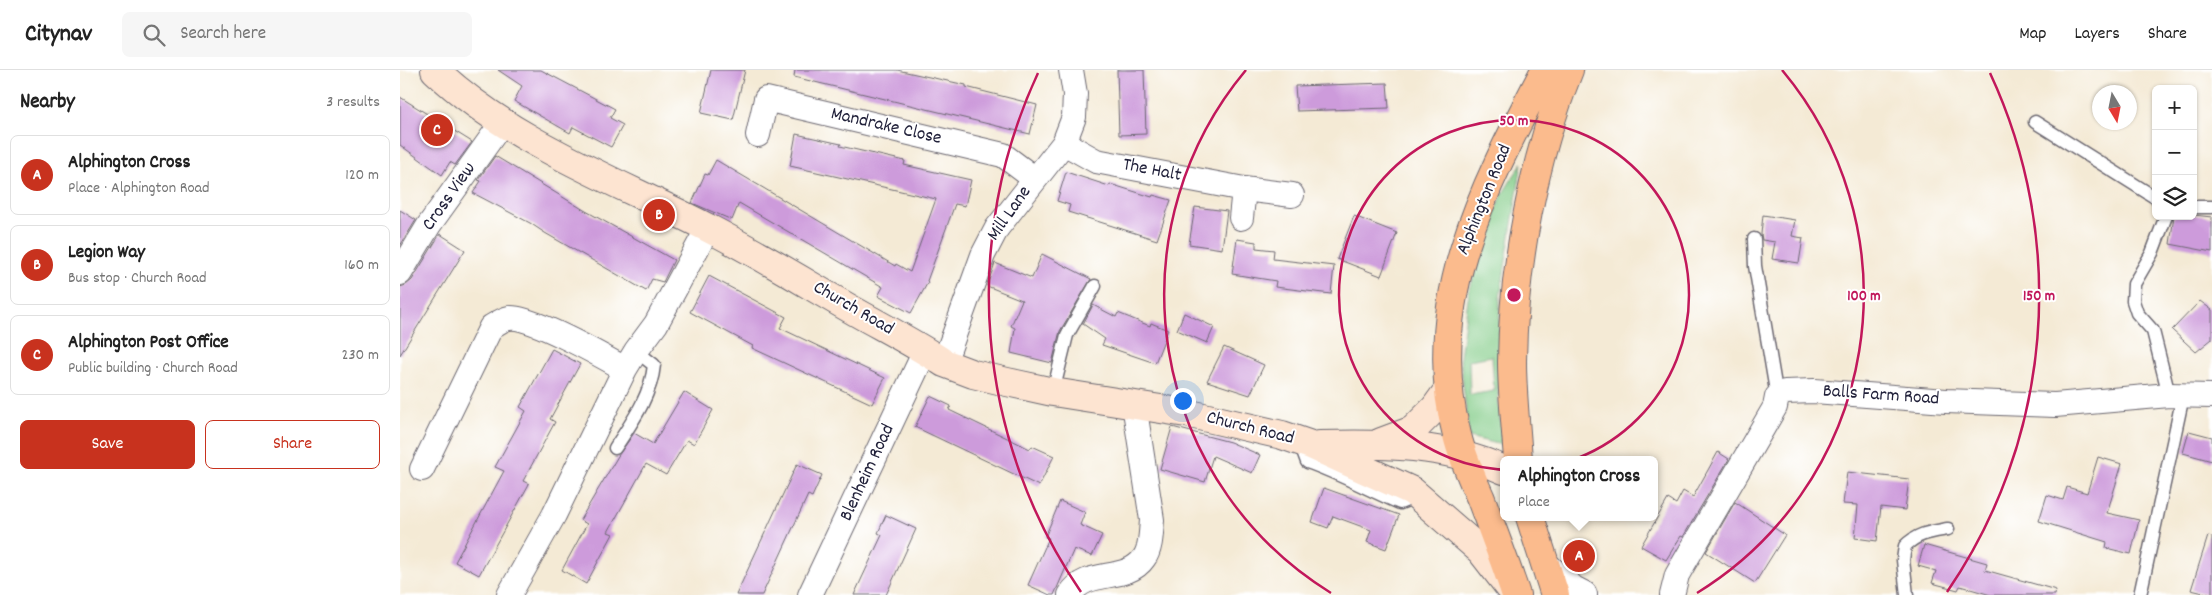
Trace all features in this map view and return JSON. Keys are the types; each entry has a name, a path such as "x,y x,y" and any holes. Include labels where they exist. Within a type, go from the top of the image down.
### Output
{"highway":[{"name":"Alphington Road","path":"1516,595 1500,547 1457,435 1448,390 1446,341 1452,296 1466,238 1510,136 1545,70"},
{"name":"Alphington Road","path":"1518,456 1512,360 1516,291 1527,219 1542,149 1569,70"},
{"path":"1531,521 1555,595"}],"main road":[{"name":"Church Road","path":"435,70 450,84 502,123 590,170 708,228 935,357 972,374 1052,392 1186,413 1305,443 1373,472 1412,491 1481,551 1516,595"},
{"path":"1377,443 1413,430 1435,408 1448,390"},
{"name":"Church Road","path":"1305,443 1377,443 1463,454 1500,468"}],"street":[{"name":"Mill Lane","path":"935,357 997,228 1064,143 1074,117 1075,94 1071,70"},
{"name":"Mandrake Close","path":"758,134 766,99 1003,155 1035,178"},
{"name":"Cross View","path":"400,273 429,225 502,123"},
{"name":"The Halt","path":"1064,143 1096,161 1244,189 1292,195"},
{"path":"1241,218 1244,189"},
{"path":"510,595 554,515 630,360 656,324 708,228"},
{"path":"422,469 491,327 508,318 523,319 574,342 630,360"},
{"name":"Blenheim Road","path":"810,595 935,357"},
{"name":"Balls Farm Road","path":"1777,397 1785,392 1814,391 1946,401 2054,405 2176,396 2212,396"},
{"path":"1672,595 1677,574 1766,423 1775,407 1777,397"},
{"path":"1070,595 1075,587 1084,581 1121,573 1136,566 1145,558 1150,540 1152,520 1134,404"},
{"path":"1547,567 1573,590 1583,595"}],"lane":[{"path":"2035,122 2152,195"},
{"path":"2197,207 2212,207"},
{"path":"2140,595 2176,396 2153,331 2137,313 2133,301 2134,284 2152,253 2164,220"},
{"path":"1754,239 1755,266 1777,397"},
{"path":"1052,392 1067,335 1095,286"},
{"path":"616,448 637,415 652,383 654,365 630,360"},
{"path":"1907,595 1903,560 1905,546 1914,537 1926,532 1948,529"}],"green space":[{"path":"1522,163 1500,297 1498,391 1502,445 1469,437 1460,357 1469,292 1487,232 1503,193","holes":["1492,356 1494,391 1470,395 1469,360"]}],"building":[{"path":"498,70 541,70 615,109 610,118 623,125 611,147 573,127 570,133 514,101 522,86"},
{"path":"711,70 745,70 733,120 701,113"},
{"path":"795,70 897,70 966,85 966,87 1037,105 1030,134 794,77"},
{"path":"1117,70 1144,70 1146,134 1119,135"},
{"path":"1387,83 1389,108 1297,111 1295,86"},
{"path":"400,97 472,142 455,165 450,162 442,175 400,145"},
{"path":"796,134 905,161 904,165 971,180 965,206 955,204 928,282 911,313 878,296 883,287 739,203 732,220 692,203 705,174 708,175 716,160 895,266 896,264 910,272 936,199 790,166"},
{"path":"495,156 584,210 674,260 663,282 652,279 646,291 530,223 473,193 481,181 478,180"},
{"path":"1066,172 1109,186 1110,184 1152,197 1153,195 1171,200 1157,240 1068,212 1070,205 1057,201"},
{"path":"1195,207 1227,211 1222,249 1189,244"},
{"path":"400,210 416,220 400,246"},
{"path":"1763,215 1795,220 1792,236 1803,238 1799,263 1772,259 1775,242 1762,240"},
{"path":"2197,215 2212,217 2212,252 2170,244 2173,220 2197,220"},
{"path":"1354,216 1397,233 1381,276 1337,259"},
{"path":"440,234 465,250 400,355 400,287 412,280"},
{"path":"1237,239 1256,242 1256,248 1274,250 1273,259 1334,266 1331,294 1275,287 1276,281 1232,274"},
{"path":"1042,254 1091,279 1060,331 1052,363 1011,353 1015,328 1011,326 1022,300 987,286 995,263 1032,278"},
{"path":"709,276 786,317 780,328 885,378 872,404 752,348 753,346 690,312"},
{"path":"2200,301 2212,310 2212,339 2196,352 2172,330"},
{"path":"1093,305 1116,317 1118,313 1150,326 1151,323 1168,330 1155,363 1102,345 1105,339 1083,324"},
{"path":"1184,313 1214,327 1207,343 1177,330"},
{"path":"1224,347 1264,365 1250,395 1207,381"},
{"path":"552,349 580,364 550,419 555,422 523,481 529,484 479,575 455,562 504,471 495,467 526,411 520,407"},
{"path":"684,392 713,410 694,444 687,440 666,475 646,464 608,532 613,534 586,584 562,570 587,524 580,520 618,456 634,433 653,444"},
{"path":"930,396 951,406 949,410 1030,449 1032,446 1054,456 1039,486 915,427"},
{"path":"1172,427 1230,442 1260,455 1252,473 1213,456 1205,482 1160,469"},
{"path":"2189,431 2212,437 2212,461 2183,453"},
{"path":"1718,452 1729,459 1683,537 1681,536 1666,560 1641,546 1655,521 1658,521 1658,516 1668,499 1676,504 1683,491 1693,497"},
{"path":"2098,457 2122,464 2107,513 2139,520 2131,554 2106,548 2107,542 2039,521 2047,495 2063,500 2067,487 2087,493"},
{"path":"797,464 822,475 812,497 808,495 762,595 736,595"},
{"path":"1847,472 1909,479 1905,510 1881,507 1877,541 1855,538 1858,505 1843,504"},
{"path":"1324,488 1399,515 1386,549 1367,542 1371,530 1333,516 1328,528 1312,522"},
{"path":"1060,501 1085,512 1080,525 1102,535 1092,556 1074,549 1054,595 1050,595 1028,585 1049,538 1045,537"},
{"path":"1735,502 1785,535 1755,583 1706,552"},
{"path":"886,515 916,529 886,595 854,595 882,535 878,533"},
{"path":"2208,536 2212,537 2212,595 2191,590"},
{"path":"1924,545 1987,563 1985,570 2056,590 2055,595 1991,595 1960,586 1958,590 1932,583 1936,571 1918,566"}],"place":[{"name":"Alphington Post Office","path":"437,130"},
{"name":"Legion Way","path":"659,215"},
{"name":"Alphington Cross","path":"1579,556"}]}
